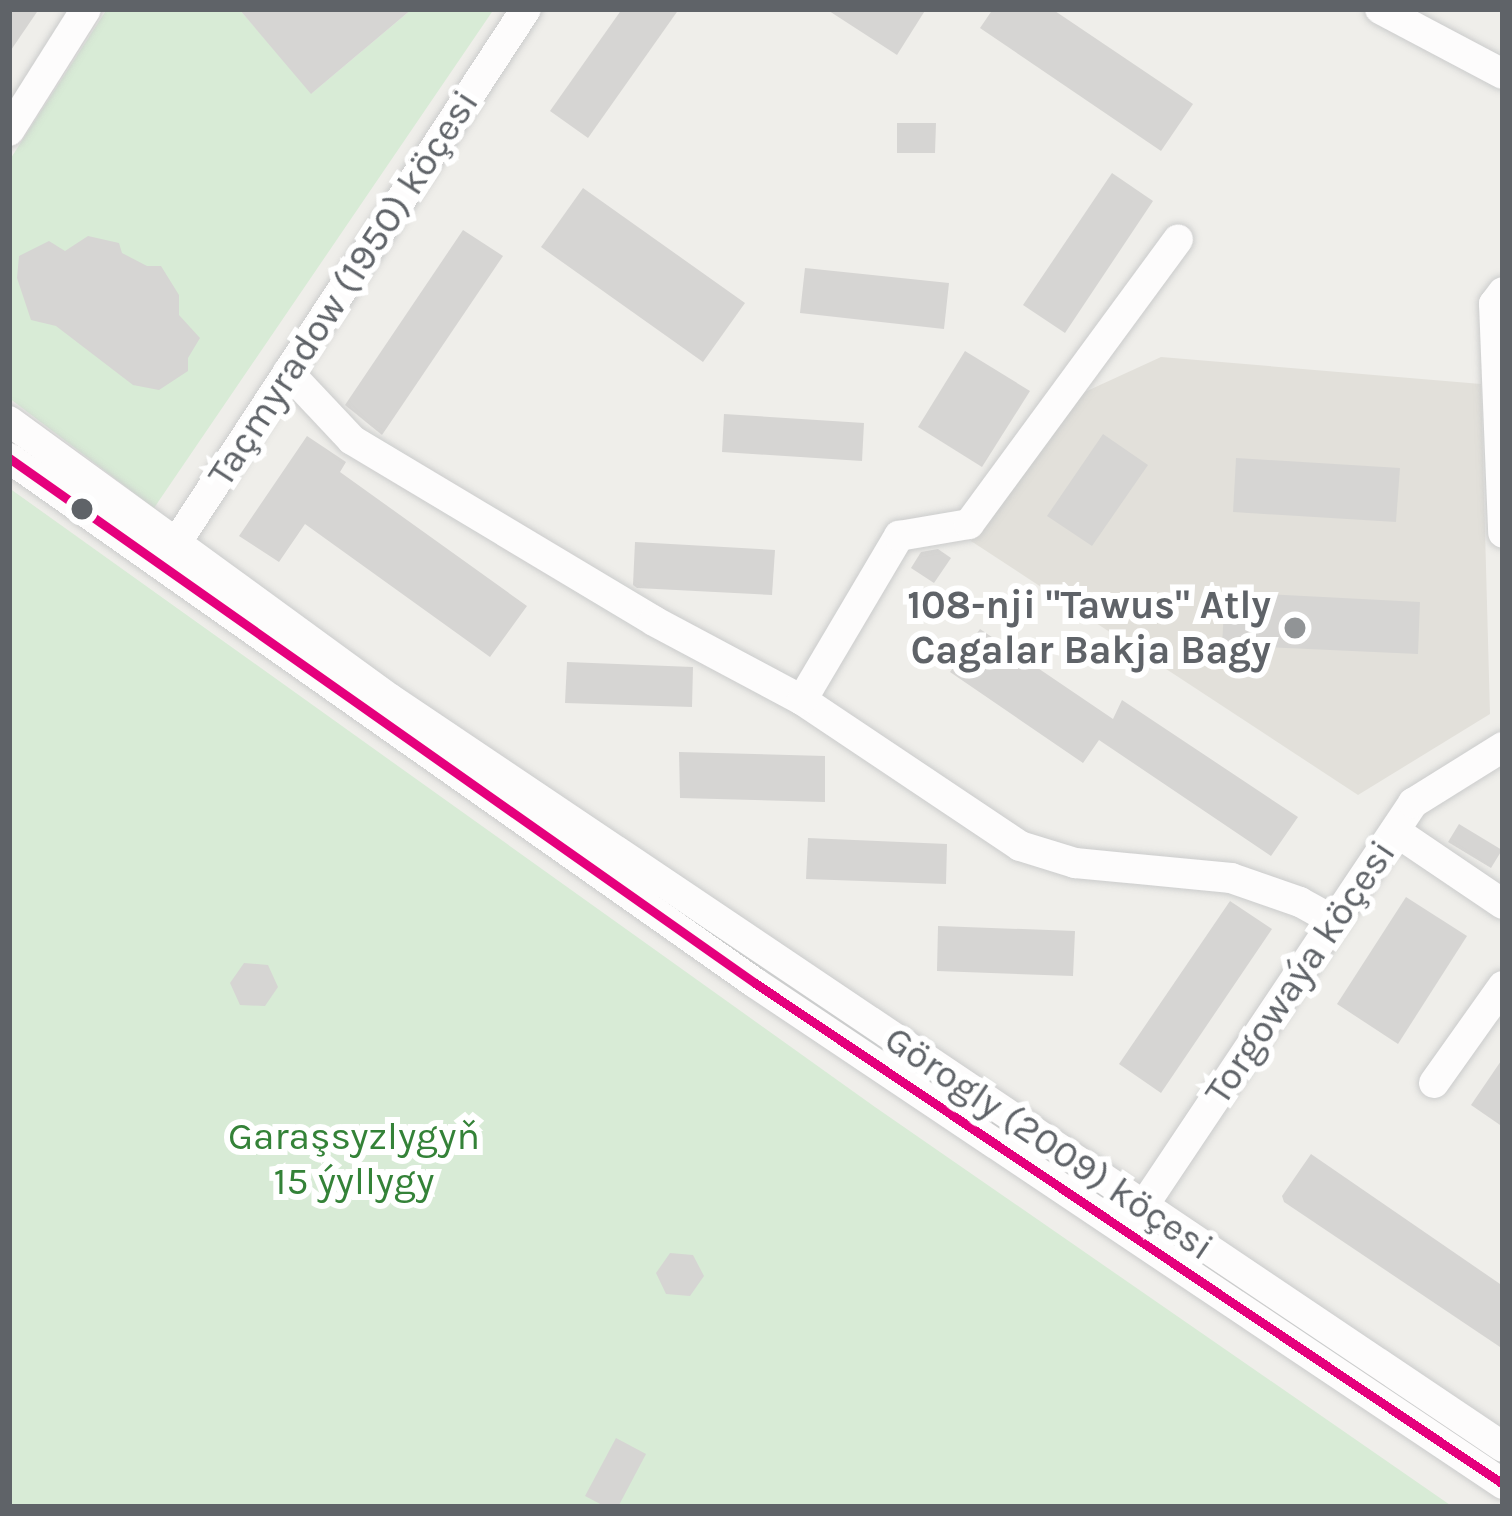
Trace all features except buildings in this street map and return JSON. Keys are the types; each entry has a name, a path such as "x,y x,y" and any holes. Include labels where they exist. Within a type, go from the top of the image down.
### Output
{"street":[{"path":"9,131 86,9"},
{"name":"Taçmyradow (1950) köçesi","path":"168,555 526,9"},
{"path":"1380,9 1503,74"},
{"path":"802,700 899,536 969,524 1178,240"},
{"path":"1503,292 1494,304 1503,533"},
{"path":"288,372 352,440 654,621 802,700 1020,846 1075,863 1231,878 1300,902 1334,921"},
{"name":"Görogly (2009) köçesi","path":"9,422 168,555 754,983 1503,1447"},
{"name":"Görogly (2009) köçesi","path":"9,458 168,555"},
{"name":"Torgowaýa köçesi","path":"1135,1218 1414,803 1503,747"},
{"path":"1395,831 1503,904"},
{"path":"1434,1083 1503,986"},
{"name":"Görogly (2009) köçesi","path":"1135,1218 1503,1484"}],"shaded area":[{"name":"108-nji \"Tawus\" Atly Cagalar Bakja Bagy","path":"1161,357 1481,384 1490,714 1358,795 971,541 1076,396"}],"green space":[{"path":"107,9 239,9 312,93 412,9 494,9 154,508 9,398 9,161"},
{"name":"Garaşsyzlygyň 15 ýyllygy","path":"9,488 875,1107 1453,1507 9,1507"}],"transit line":[{"path":"9,458 755,983 1503,1484"}],"place":[{"name":"108-nji \"Tawus\" Atly Cagalar Bakja Bagy","path":"1295,628"}]}
